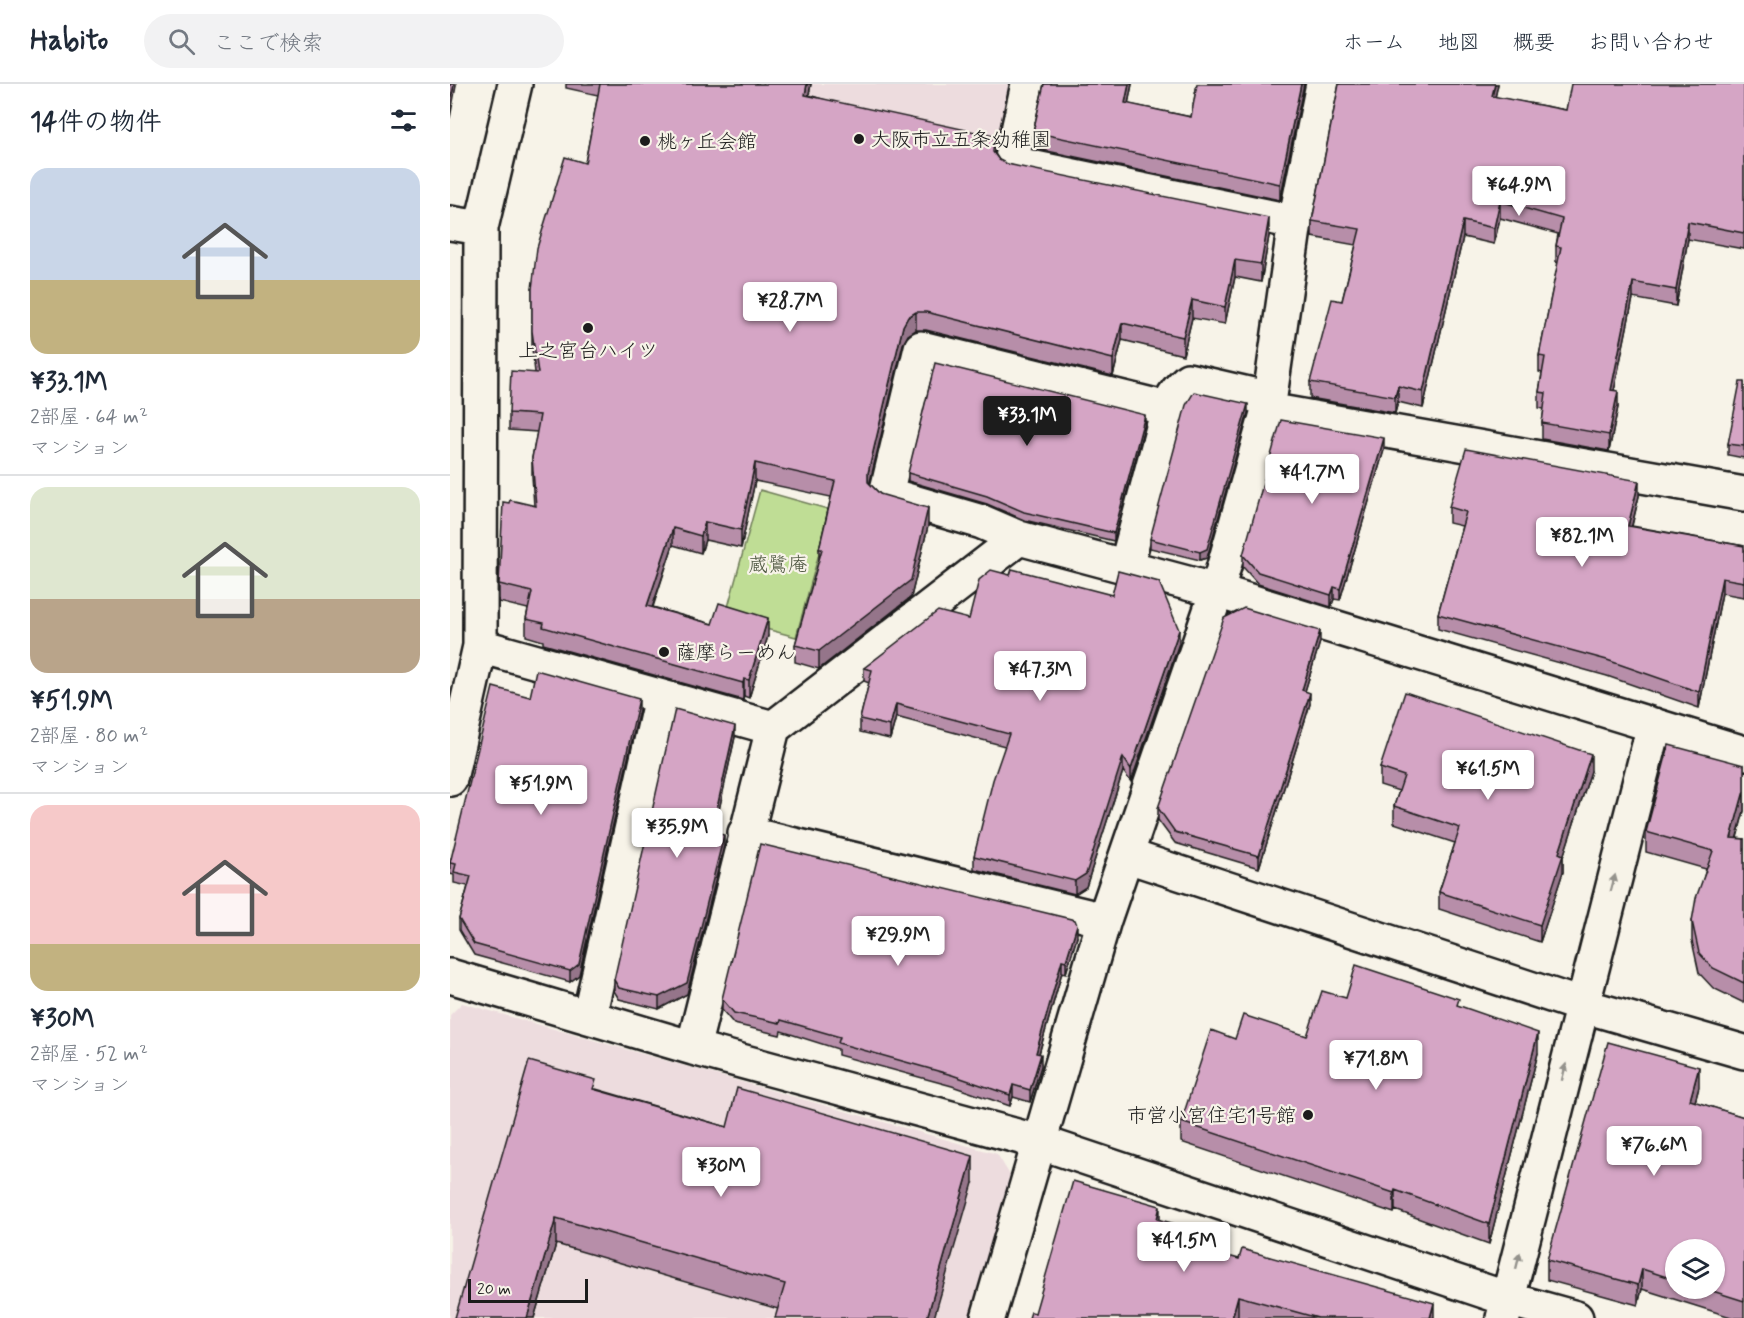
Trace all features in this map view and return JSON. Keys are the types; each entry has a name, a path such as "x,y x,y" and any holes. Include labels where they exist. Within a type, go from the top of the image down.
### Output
{"street":[{"path":"450,779 480,646 482,228 515,84"},
{"path":"1028,84 1011,163 1295,222"},
{"path":"988,1318 1104,920 1128,856 1217,591 1269,405 1295,222 1323,84"},
{"path":"450,223 482,228"},
{"path":"1168,409 921,348 886,494 982,522 1019,538 1217,591 1744,753"},
{"path":"1126,567 1170,400 1188,380 1269,405 1744,494"},
{"path":"693,1048 745,832 773,728 1019,538"},
{"path":"480,646 773,728"},
{"path":"589,1017 661,697"},
{"path":"1506,1309 1581,1005 1654,725"},
{"path":"745,832 1104,920"},
{"path":"1128,856 1581,1005 1744,1052"},
{"path":"450,976 693,1048 1039,1142 1506,1309 1576,1318"}],"shaded area":[{"name":"大阪市立五条幼稚園","path":"731,84 1011,84 969,257"},
{"path":"462,1003 997,1154 1010,1175 969,1318 450,1318 450,1015"}],"green space":[{"name":"蔵鷺庵","path":"760,490 831,510 796,637 725,618"}],"building":[{"path":"450,84 454,84 450,104"},
{"path":"600,84 807,84 805,95 994,136 993,152 999,160 1007,164 1269,218 1261,264 1235,260 1225,307 1192,300 1183,337 1122,323 1113,359 926,312 916,312 908,317 903,326 868,473 868,482 880,494 928,508 911,580 819,651 795,645 822,549 819,549 835,481 755,463 741,530 705,522 701,536 673,528 647,606 712,624 719,603 768,618 749,680 744,679 743,683 543,627 544,623 526,619 532,592 499,584 503,502 509,503 510,500 536,506 532,458 540,415 509,413 511,371 538,373 532,331 532,289 537,248 565,157 585,163"},
{"path":"1044,84 1129,84 1125,103 1191,117 1197,84 1301,84 1280,184 1033,132"},
{"path":"1339,84 1495,84 1492,96 1566,110 1571,84 1744,84 1744,233 1688,222 1676,290 1633,282 1611,390 1618,391 1609,435 1542,423 1546,393 1539,392 1545,357 1539,356 1561,247 1556,246 1562,219 1500,201 1494,228 1463,221 1423,392 1398,386 1395,397 1310,382 1332,299 1342,301 1360,229 1312,221"},
{"path":"935,363 1145,415 1114,533 1024,512 987,496 908,473"},
{"path":"1740,382 1744,382 1744,446 1728,444"},
{"path":"1194,392 1248,404 1207,549 1200,552 1150,539 1186,405"},
{"path":"1281,420 1384,438 1340,589 1334,587 1331,595 1258,572 1243,555"},
{"path":"1466,449 1639,481 1628,526 1744,546 1744,582 1722,578 1699,692 1607,660 1438,614 1466,512 1449,507"},
{"path":"1012,569 1112,595 1118,571 1159,582 1179,630 1131,769 1123,757 1086,874 1075,881 974,856 993,780 1009,734 896,704 890,726 860,719 872,670 864,668 938,611 969,619 979,580 991,570 1010,575"},
{"path":"1244,608 1320,631 1302,690 1310,693 1259,856 1175,832 1158,808 1224,618"},
{"path":"536,670 639,699 579,964 570,971 474,944 459,919 471,876 454,872 456,864 450,863 493,687 530,697"},
{"path":"1405,692 1591,754 1559,853 1563,855 1540,925 1439,892 1460,828 1394,806 1404,776 1380,768"},
{"path":"675,709 735,726 713,826 716,827 715,833 724,835 687,983 659,997 619,988 614,980"},
{"path":"1669,745 1744,765 1744,791 1731,838 1744,839 1744,983 1713,968 1699,953 1692,921 1696,898 1713,851 1646,832"},
{"path":"760,844 1075,920 1077,925 1066,961 1062,960 1036,1053 1041,1054 1030,1090 1013,1085 1010,1095 952,1075 838,1043 840,1037 781,1020 780,1023 734,1013 722,999"},
{"path":"1356,965 1459,999 1457,1005 1538,1033 1489,1224 1395,1190 1394,1193 1181,1122 1211,1030 1235,1039 1243,1015 1307,1036 1322,991 1346,998"},
{"path":"1608,1042 1699,1067 1690,1100 1744,1117 1744,1301 1725,1295 1725,1239 1665,1239 1665,1276 1642,1269 1638,1285 1547,1260"},
{"path":"529,1061 596,1080 593,1089 727,1127 737,1088 973,1156 927,1318 775,1318 785,1284 556,1218 527,1318 455,1318"},
{"path":"1073,1181 1160,1206 1157,1219 1179,1225 1174,1241 1239,1259 1242,1249 1434,1303 1430,1318 1318,1318 1238,1296 1232,1318 1029,1318 1031,1312 1035,1313"}],"place":[{"name":"大阪市立五条幼稚園","path":"859,139"},
{"name":"桃ヶ丘会館","path":"645,141"},
{"name":"上之宮台ハイツ","path":"588,328"},
{"name":"薩摩らーめん","path":"664,652"},
{"name":"市営小宮住宅1号館","path":"1308,1115"}]}
